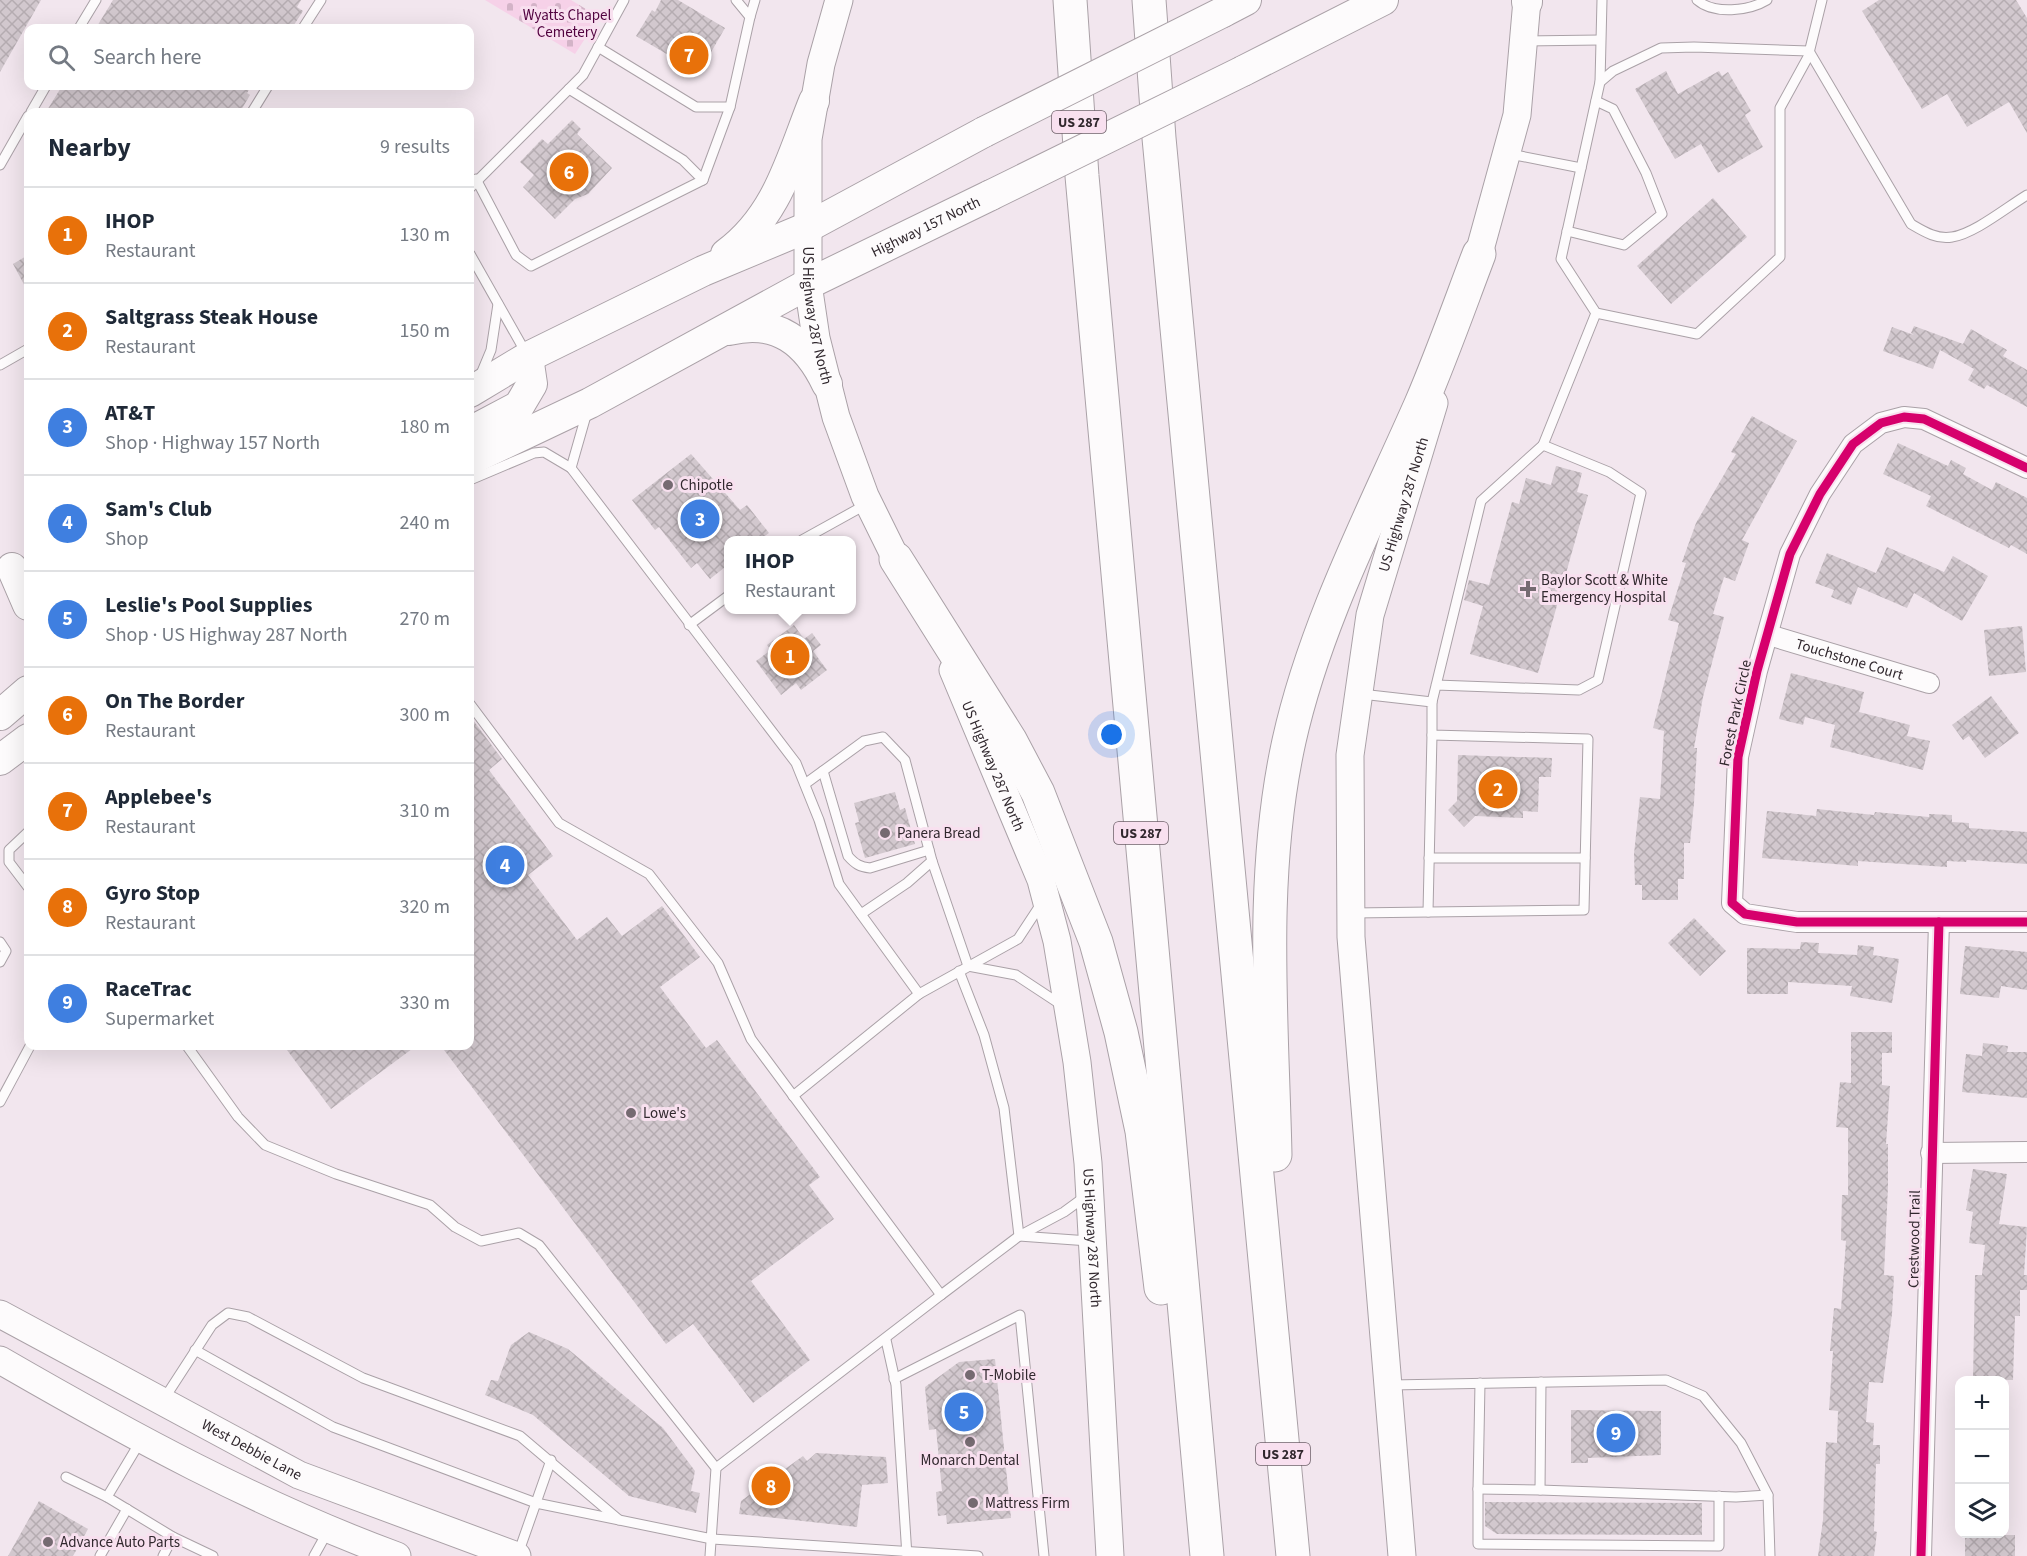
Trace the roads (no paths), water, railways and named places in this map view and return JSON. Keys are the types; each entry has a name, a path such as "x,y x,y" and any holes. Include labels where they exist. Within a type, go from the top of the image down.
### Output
{"highway":[{"name":"US 287","path":"1070,0 1083,176 1206,1542"},
{"name":"US 287","path":"1149,0 1159,138 1293,1556"},
{"path":"1274,1352 1278,1264 1269,901 1289,741 1312,664 1348,567 1422,400 1479,254"},
{"path":"896,559 1010,740 1038,793 1095,942 1121,1032 1142,1131 1180,1438 1202,1491"}],"main road":[{"name":"US Highway 287 North","path":"839,0 821,64 808,140 808,284 827,384 836,417 869,503 956,677 1046,897 1057,940 1077,1062 1090,1193 1108,1552"},
{"name":"Highway 157 North","path":"474,458 590,403 808,284 1383,0"},
{"name":"US Highway 287 North","path":"1402,1556 1350,913 1350,755 1370,615 1479,254 1517,115 1527,1"},
{"path":"474,389 528,357 703,270 808,227 984,132 1234,6"},
{"path":"703,270 745,240 776,199 814,101"},
{"path":"718,333 744,326 771,328 796,340 815,359 827,384"},
{"path":"474,430 519,406 532,384 528,357"},
{"path":"17,571 24,592"},
{"path":"0,715 24,694"},
{"path":"0,760 24,742"},
{"name":"West Debbie Lane","path":"0,1314 299,1475 517,1556"},
{"path":"0,1360 141,1440 229,1485 328,1531 397,1556"},
{"path":"141,1440 163,1401"}],"street":[{"name":"Forest Park Circle","path":"2027,468 1924,419 1904,417 1881,423 1853,444 1821,494 1790,554 1757,671 1738,757 1732,903 1745,914 1797,922 2027,922"},
{"name":"Touchstone Court","path":"1769,635 1929,683"},
{"name":"Crestwood Trail","path":"1921,1556 1939,922"},
{"path":"1931,1154 2027,1152"}],"lane":[{"path":"81,24 96,0"},
{"path":"306,24 321,0"},
{"path":"474,182 583,75 624,0"},
{"path":"736,0 750,17"},
{"path":"476,179 516,255 531,266 703,180 730,107 755,0"},
{"path":"1602,0 1600,82 1561,258 1596,314 1698,334 1780,257 1780,108 1809,51 1822,0"},
{"path":"1697,0 1723,10 1758,6 1767,0"},
{"path":"1524,41 1600,40"},
{"path":"1600,82 1613,71 1661,48 1694,46 1809,51"},
{"path":"598,47 696,107 730,107"},
{"path":"1809,51 1911,224 1929,234 1951,238 1970,230 2027,195"},
{"path":"569,89 683,160 703,180"},
{"path":"33,108 44,90"},
{"path":"254,108 266,90"},
{"path":"1567,231 1624,244 1662,214 1646,173 1612,110 1596,101"},
{"path":"0,165 24,124"},
{"path":"1507,154 1581,168"},
{"path":"474,261 528,357"},
{"path":"474,385 483,372 491,350 498,304"},
{"path":"1428,912 1432,702 1481,501 1543,446 1596,314"},
{"path":"0,365 24,351"},
{"path":"571,468 590,403"},
{"path":"1436,685 1579,690 1598,680 1641,493 1609,472 1543,446"},
{"path":"474,478 534,453 544,452 571,468 796,763 839,884 919,994"},
{"path":"809,536 869,503"},
{"path":"689,625 724,600"},
{"path":"1359,693 1432,702"},
{"path":"474,709 559,823 649,874 718,963 751,1039 941,1295"},
{"path":"1350,913 1584,910 1588,739 1432,735"},
{"path":"805,784 864,741 883,737 905,759 932,861 1005,1108 1019,1236"},
{"path":"823,771 848,856 853,862 861,867 870,868 929,850"},
{"path":"24,836 9,850 9,862 24,882"},
{"path":"1429,858 1585,858"},
{"path":"861,914 907,883 932,861"},
{"path":"793,1095 919,994 1018,939 1046,897"},
{"path":"0,942 6,951 0,962"},
{"path":"964,969 1016,975 1069,1010"},
{"path":"0,1102 28,1050"},
{"path":"190,1050 238,1117 265,1145 336,1174 430,1205 455,1227 481,1241 519,1233 539,1245 716,1468 710,1556"},
{"path":"716,1468 1019,1236 1064,1212 1090,1193"},
{"path":"1019,1236 1092,1241"},
{"path":"163,1401 212,1325 228,1313 248,1317 363,1378 520,1436 621,1521"},
{"path":"894,1379 1020,1315 1044,1556"},
{"path":"886,1340 894,1379 907,1554"},
{"path":"195,1350 333,1427 536,1503 712,1539 907,1554 978,1556"},
{"path":"1387,1385 1666,1380 1703,1396 1741,1443 1768,1495 1770,1556"},
{"path":"1540,1490 1541,1382"},
{"path":"1480,1383 1478,1544 1719,1546 1719,1496"},
{"path":"107,1497 141,1440"},
{"path":"517,1556 551,1460"},
{"path":"66,1477 107,1497 173,1537 213,1556"},
{"path":"1478,1489 1719,1496 1768,1495"},
{"path":"100,1556 127,1509"},
{"path":"314,1556 328,1531"},
{"path":"163,1556 173,1537"}],"place":[{"name":"Applebee's","path":"689,55"},
{"name":"On The Border","path":"569,172"},
{"name":"Chipotle","path":"668,485"},
{"name":"AT&T","path":"700,519"},
{"name":"Baylor Scott & White Emergency Hospital","path":"1528,589"},
{"name":"IHOP","path":"790,656"},
{"name":"Saltgrass Steak House","path":"1498,789"},
{"name":"Panera Bread","path":"885,833"},
{"name":"Sam's Club","path":"505,865"},
{"name":"Lowe's","path":"631,1113"},
{"name":"T-Mobile","path":"970,1375"},
{"name":"Leslie's Pool Supplies","path":"964,1412"},
{"name":"RaceTrac","path":"1616,1433"},
{"name":"Monarch Dental","path":"970,1442"},
{"name":"Gyro Stop","path":"771,1486"},
{"name":"Mattress Firm","path":"973,1503"},
{"name":"Advance Auto Parts","path":"48,1542"}],"park label":[{"name":"Wyatts Chapel Cemetery","path":"567,24"}]}
